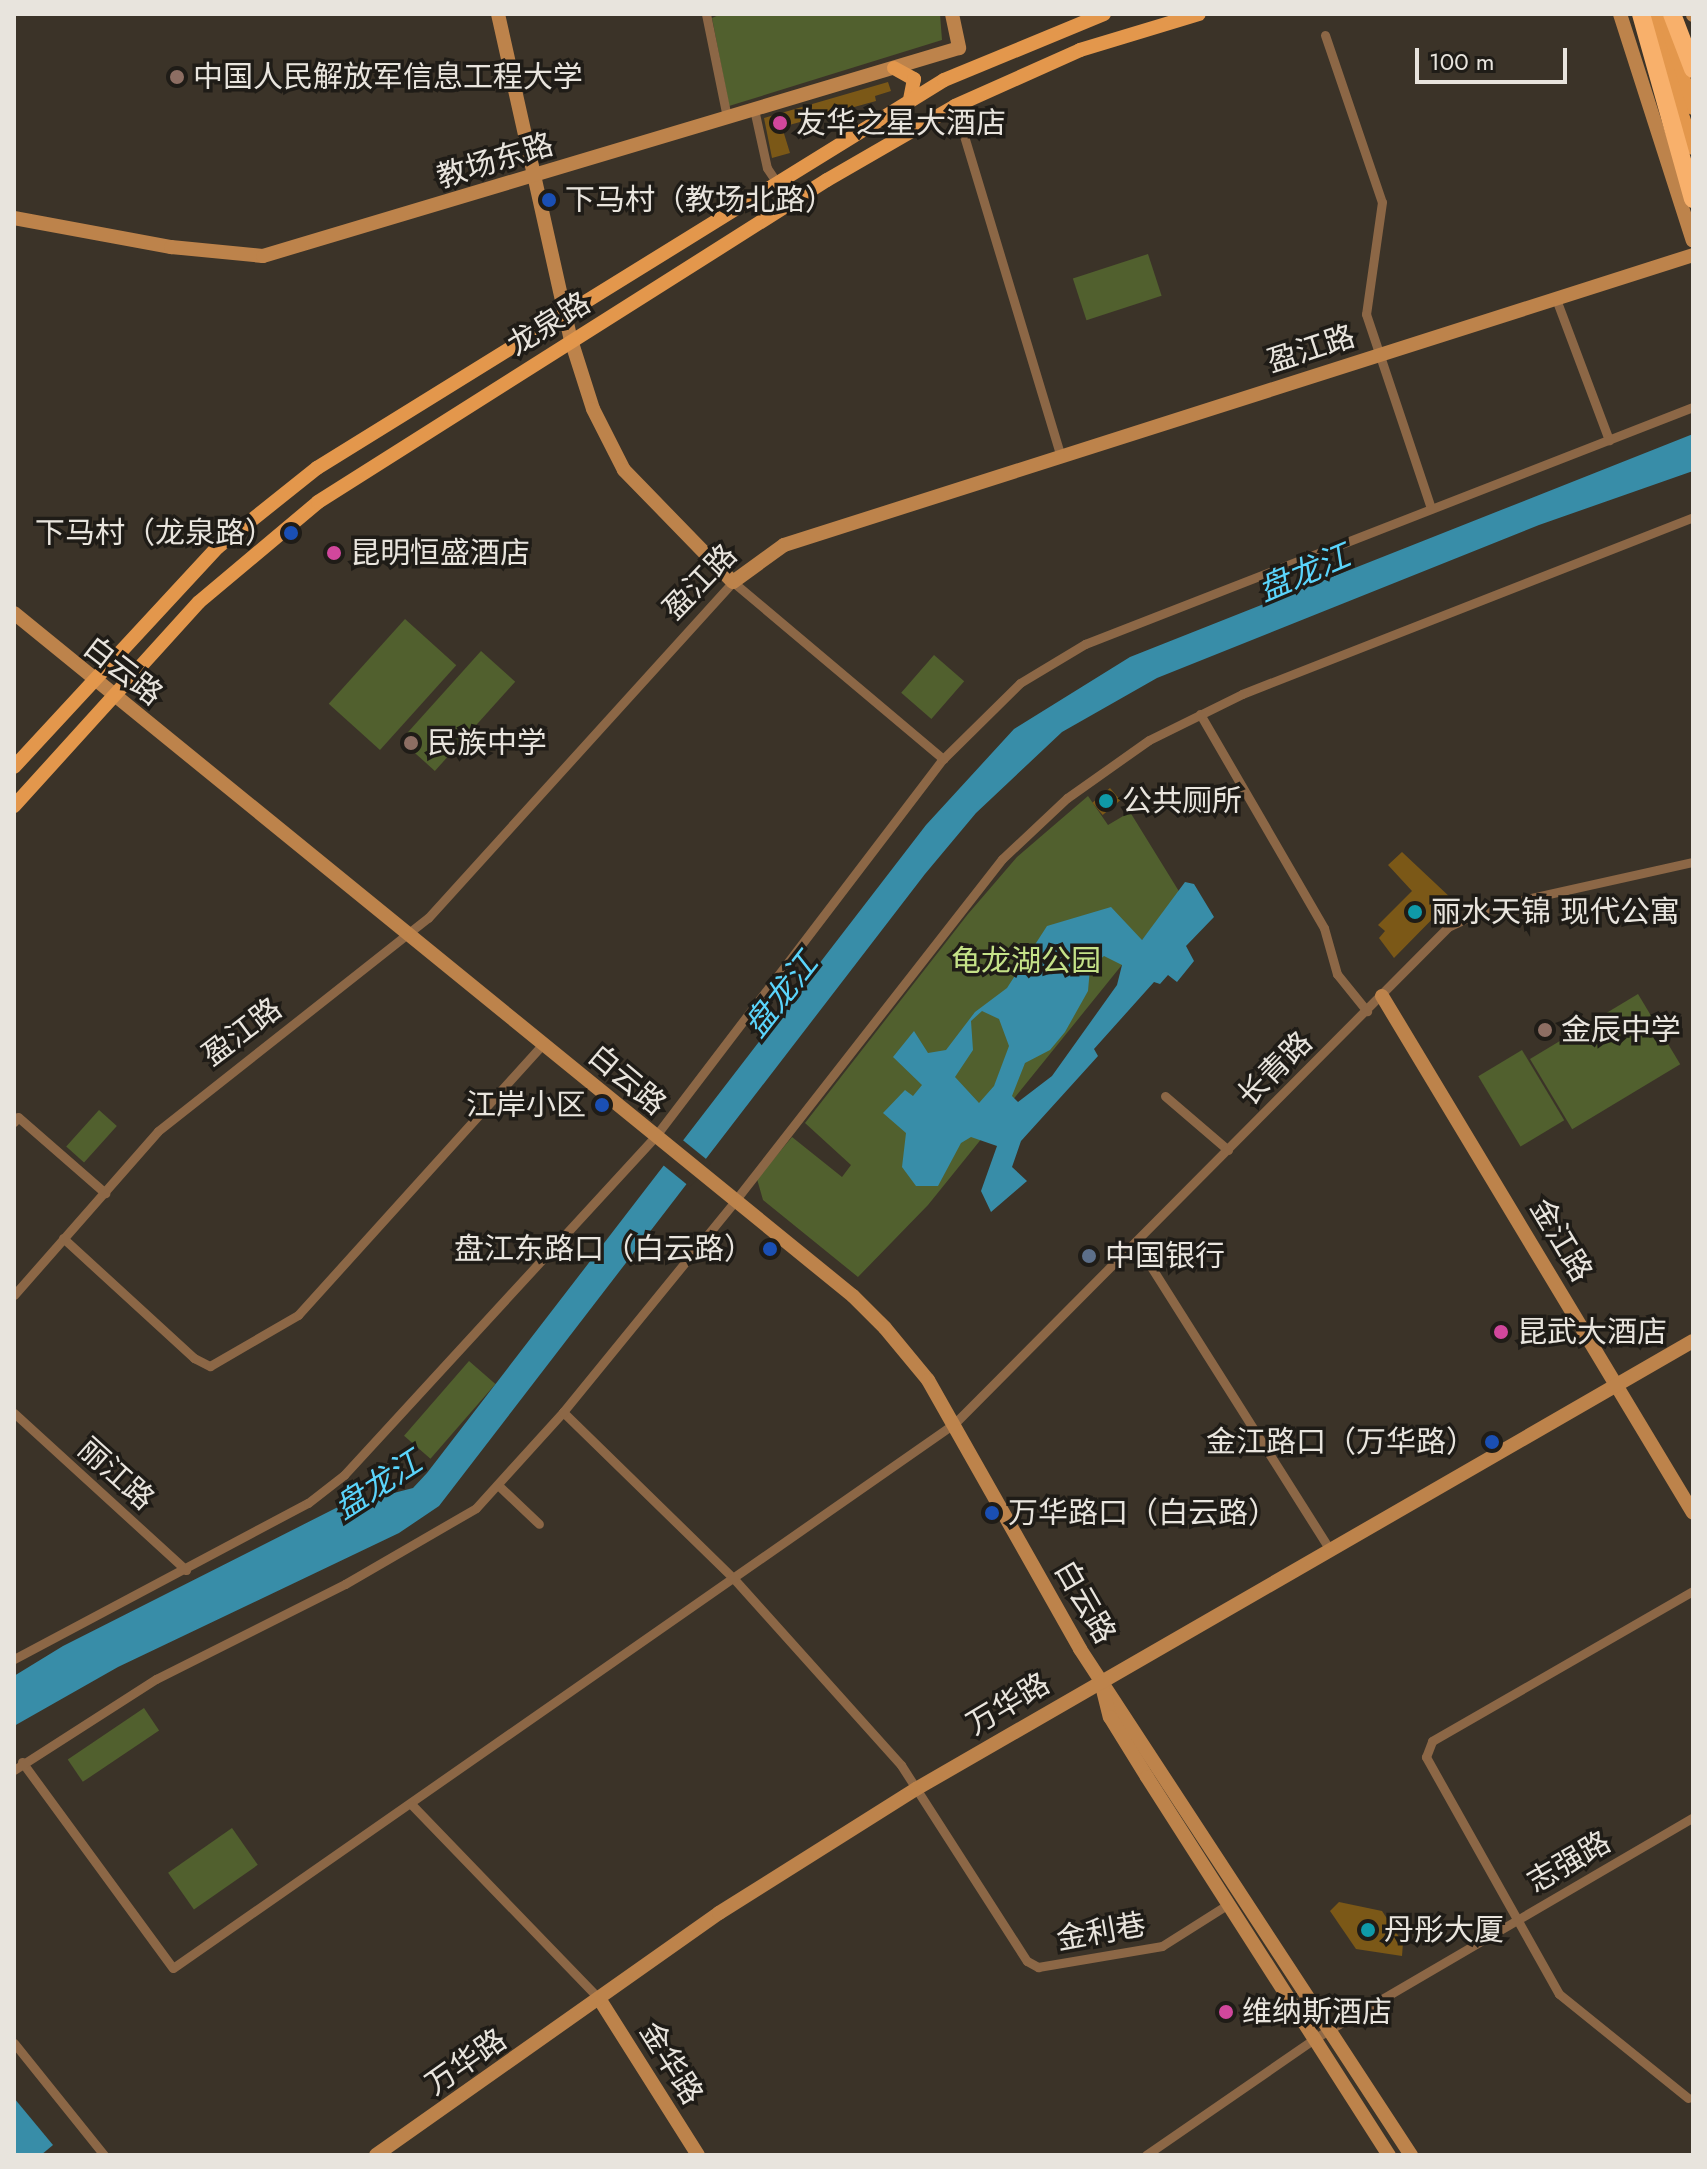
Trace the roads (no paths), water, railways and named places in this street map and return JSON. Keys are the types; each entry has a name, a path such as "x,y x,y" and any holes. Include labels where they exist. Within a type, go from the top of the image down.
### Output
{"highway":[{"path":"1641,14 1693,199"},
{"path":"1672,14 1693,69"}],"main road":[{"name":"龙泉路","path":"14,767 90,679 264,508 329,461 910,99 977,64 1104,14"},
{"name":"龙泉路","path":"14,806 110,694 267,540 571,340 955,106 1080,50 1199,14"},
{"path":"1649,14 1693,148"},
{"path":"1662,14 1693,108"},
{"path":"894,68 914,79 910,99"}],"street":[{"path":"498,14 534,177 569,313 571,340 593,409 624,470 733,582 943,759"},
{"path":"706,14 727,117"},
{"path":"952,14 959,48 977,64"},
{"path":"1620,14 1693,241"},
{"path":"1325,35 1382,202 1364,297 1379,355 1431,508"},
{"name":"教场东路","path":"14,218 171,247 263,256 959,48"},
{"path":"955,106 1061,456"},
{"path":"754,109 777,183"},
{"name":"盈江路","path":"14,1295 177,1114 406,938 733,582 784,545 1693,255"},
{"path":"1556,299 1609,440"},
{"path":"14,1659 308,1503 344,1475 654,1138 943,759 1020,683 1058,656 1693,407"},
{"path":"18,1766 156,1679 450,1525 499,1486 734,1202 1002,859 1104,771 1200,714 1693,517"},
{"name":"白云路","path":"14,613 406,938 543,1044 654,1138 853,1296 928,1380 1100,1678 1411,2155"},
{"path":"1200,714 1324,928 1337,974 1367,1011"},
{"name":"长青路","path":"18,1766 173,1968 735,1580 955,1423 1468,914 1693,862"},
{"name":"金江路","path":"1382,996 1693,1513"},
{"path":"63,1238 194,1358 210,1366 298,1315 543,1044"},
{"path":"1165,1096 1228,1150"},
{"path":"14,1122 18,1117 105,1193"},
{"path":"1136,1243 1330,1550"},
{"name":"万华路","path":"376,2155 600,2000 719,1913 916,1789 1100,1678 1693,1341"},
{"path":"563,1412 735,1580 916,1789"},
{"name":"丽江路","path":"14,1413 186,1570"},
{"path":"499,1486 539,1524"},
{"path":"1688,2098 1578,2015 1515,1921 1427,1768 1432,1741 1693,1591"},
{"name":"白云路","path":"1100,1678 1110,1717 1317,2037 1389,2155"},
{"name":"金利巷","path":"916,1789 1007,1934 1038,1967 1162,1946 1231,1902"},
{"path":"412,1805 600,2000"},
{"name":"志强路","path":"1146,2155 1331,2028 1693,1817"},
{"name":"金华路","path":"600,2000 698,2155"},
{"path":"14,2043 104,2155"}],"water":[{"path":"1693,434 1693,471 1539,525 1157,678 1062,732 976,813 925,874 439,1506 399,1533 118,1667 14,1726 14,1676 63,1646 336,1508 413,1488 926,825 1014,729 1130,657"},
{"path":"1185,882 1194,884 1214,917 1186,946 1194,961 1177,982 1168,975 1160,984 1154,982 1094,1049 1098,1056 1021,1141 1012,1167 1027,1181 991,1212 981,1191 997,1146 971,1137 961,1143 938,1186 916,1186 902,1167 906,1133 883,1113 905,1090 913,1096 922,1085 893,1057 914,1031 928,1053 946,1050 975,1012 1007,988 1047,926 1111,907 1142,940","holes":["1104,956 1122,965 1117,985 1052,1076 1018,1102 1012,1096 1025,1063 1050,1050 1065,1032 1088,991 1090,968","982,1011 999,1019 1009,1046 994,1086 979,1103 955,1077 973,1050 971,1021"]},
{"path":"14,2098 53,2145 41,2155 14,2155"}],"place":[{"name":"中国人民解放军信息工程大学","path":"177,77"},
{"name":"友华之星大酒店","path":"780,123"},
{"name":"下马村（教场北路）","path":"549,200"},
{"name":"下马村（龙泉路）","path":"291,533"},
{"name":"昆明恒盛酒店","path":"334,553"},
{"name":"民族中学","path":"411,743"},
{"name":"公共厕所","path":"1106,801"},
{"name":"丽水天锦 现代公寓","path":"1415,912"},
{"name":"金辰中学","path":"1545,1030"},
{"name":"江岸小区","path":"602,1105"},
{"name":"盘江东路口（白云路）","path":"770,1249"},
{"name":"中国银行","path":"1089,1256"},
{"name":"昆武大酒店","path":"1501,1332"},
{"name":"金江路口（万华路）","path":"1492,1442"},
{"name":"万华路口（白云路）","path":"992,1513"},
{"name":"丹彤大厦","path":"1368,1930"},
{"name":"维纳斯酒店","path":"1226,2012"}],"water label":[{"name":"盘龙江","path":"1304,573"},
{"name":"盘龙江","path":"781,995"},
{"name":"盘龙江","path":"378,1485"}],"park label":[{"name":"龟龙湖公园","path":"1026,961"}]}
